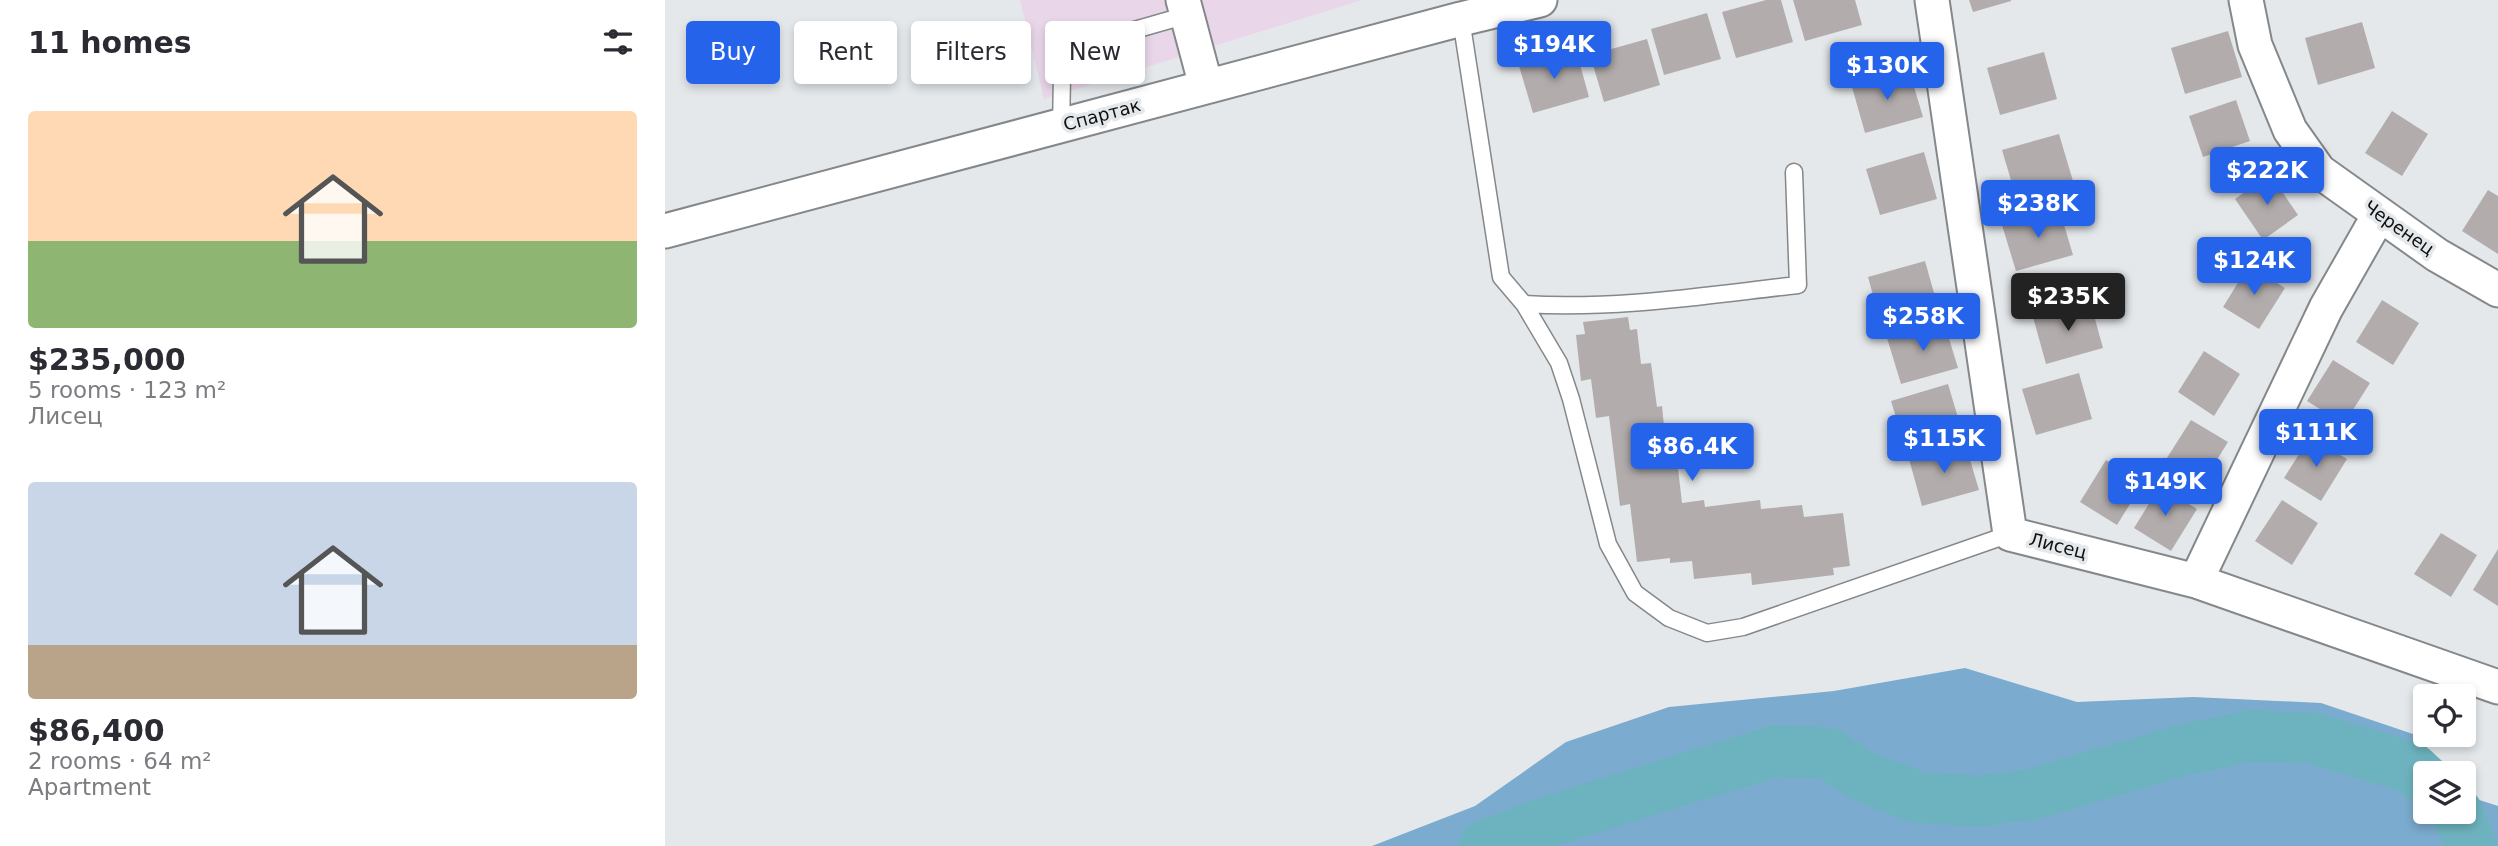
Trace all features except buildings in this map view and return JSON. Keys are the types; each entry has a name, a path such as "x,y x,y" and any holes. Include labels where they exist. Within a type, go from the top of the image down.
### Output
{"street":[{"name":"Спартак","path":"665,230 1539,0"},
{"name":"Лисец","path":"1932,0 2010,534 2196,581 2498,687"},
{"name":"Черенец","path":"2246,0 2255,45 2290,130 2319,171 2437,255 2498,290"},
{"path":"1185,8 1206,86"},
{"path":"2196,581 2326,309 2379,215"}],"lane":[{"path":"1061,126 1062,77 1075,47 1185,8"},
{"path":"1461,19 1501,277 1524,304 1559,363 1571,399 1608,544 1635,593 1669,618 1707,633 1743,627 2010,534"},
{"path":"1524,304 1567,307 1798,285 1794,172"}],"shaded area":[{"path":"1020,0 1362,0 1145,68 1145,21 1045,21 1045,84 1092,84 1044,99 1031,45 1031,21 1025,21"},
{"path":"1965,668 2077,702 2193,697 2321,703 2413,734 2413,747 2425,747 2437,761 2413,761 2413,824 2476,824 2476,799 2498,806 2498,846 1372,846 1475,806 1566,742 1669,707 1834,691"}],"waterway":[{"path":"1484,846 1546,822 1775,751 1828,753 1864,777 1920,798 1980,801 2033,794 2179,751 2250,736 2313,738 2413,769"},
{"path":"2462,824 2471,846"}]}
